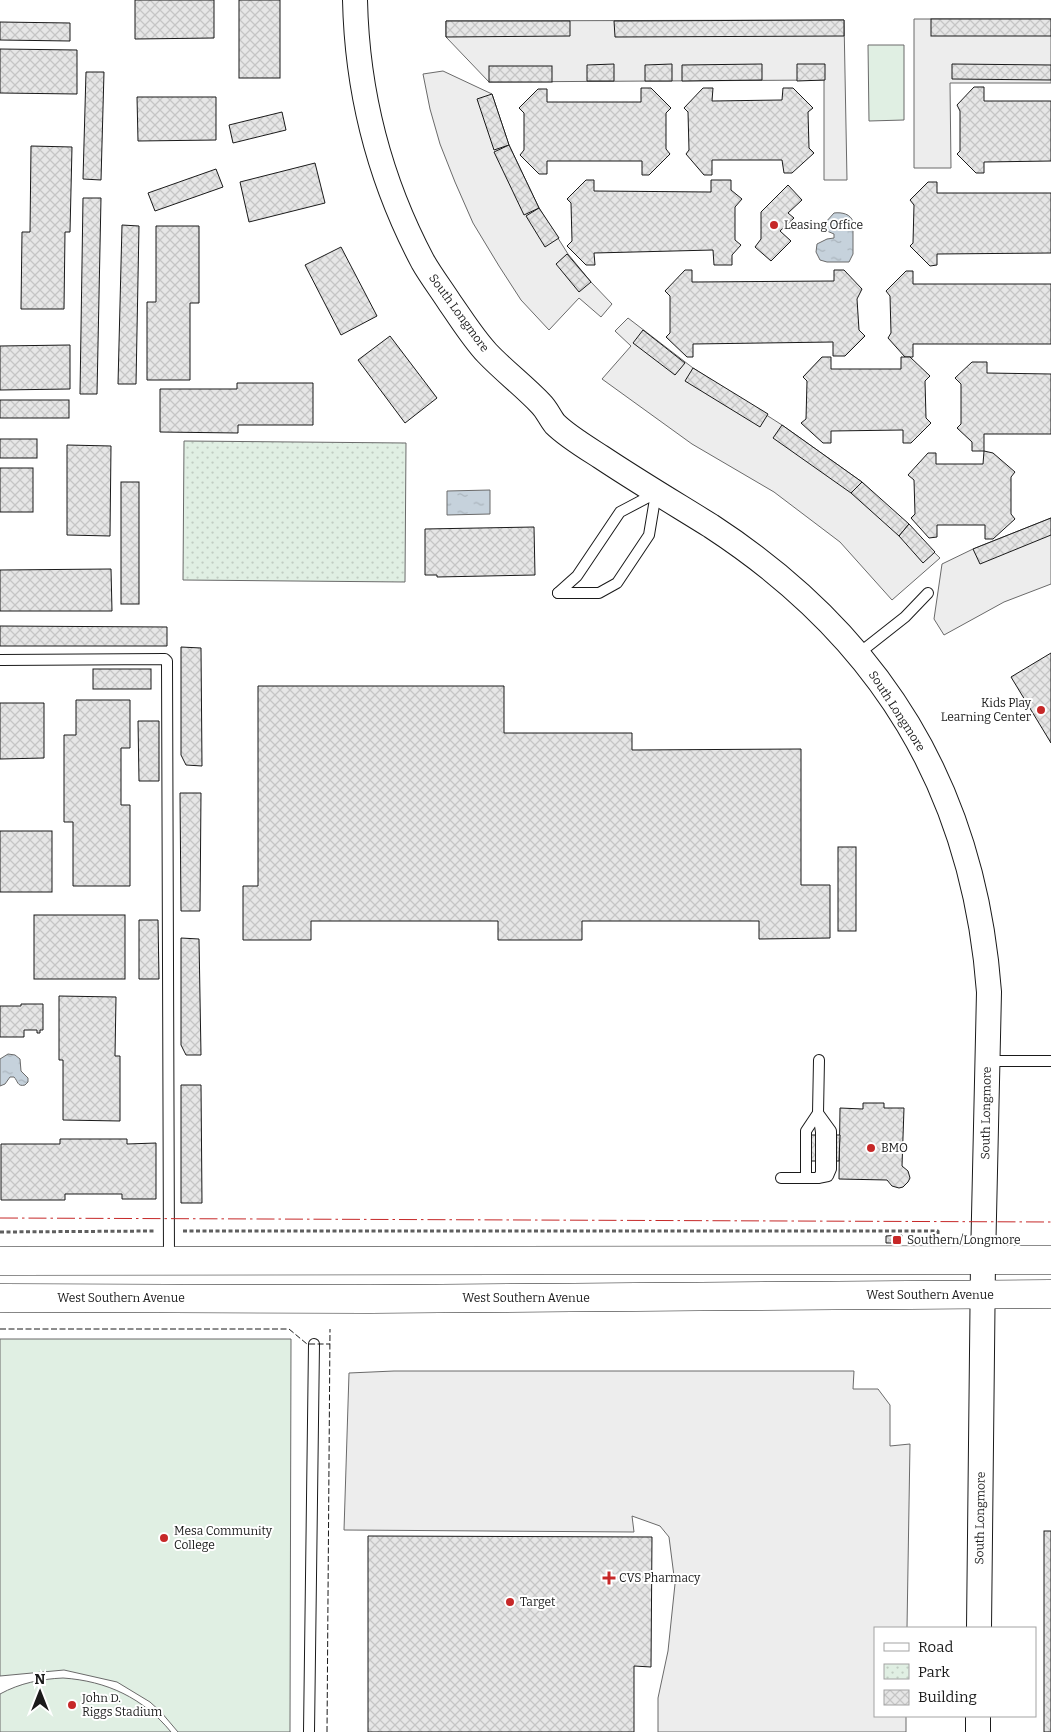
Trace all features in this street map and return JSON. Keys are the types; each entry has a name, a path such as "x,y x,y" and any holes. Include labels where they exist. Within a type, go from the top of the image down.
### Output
{"main road":[{"path":"370,1299 377,1286 386,1279 398,1276 580,1276 606,1260"},
{"path":"0,1261 1051,1260"},
{"name":"West Southern Avenue","path":"0,1298 370,1299 1051,1294"}],"street":[{"name":"South Longmore","path":"355,0 356,40 360,73 379,156 406,227 424,265 467,328 488,354 544,407 556,424 656,493 752,554 782,577 832,624 875,673 918,739 947,802 972,879 987,960 989,992 983,1260 979,1627"},
{"path":"978,1717 978,1732"}],"lane":[{"path":"656,493 649,535 617,583 599,593 558,593 577,576 620,512 656,493"},
{"path":"858,654 905,617 928,593"},
{"path":"0,660 167,661 169,1260"},
{"path":"781,1178 818,1178 821,1173 821,1132 818,1113 819,1060"},
{"path":"988,1061 1051,1060"},
{"path":"806,1178 806,1131 818,1113"},
{"path":"309,1732 314,1344"}],"path":[{"path":"0,1232 938,1230 938,1238"}],"green space":[{"path":"868,45 904,45 904,120 869,121"},
{"path":"184,441 406,443 405,582 183,580"},
{"name":"Mesa Community College","path":"0,1339 291,1339 290,1732 178,1732 150,1702 117,1682 64,1670 0,1676"},
{"name":"John D. Riggs Stadium","path":"63,1678 95,1683 123,1693 148,1710 171,1732 0,1732 0,1694 31,1682"}],"shaded area":[{"path":"914,19 1051,19 1051,83 950,83 951,168 914,168"},
{"path":"844,20 847,180 824,180 824,80 489,82 446,37 446,21"},
{"path":"443,71 492,94 509,145 539,208 568,254 612,304 601,317 579,298 549,330 521,300 499,266 473,223 440,144 423,74"},
{"path":"628,318 693,368 782,425 862,482 940,558 892,600 840,542 774,492 692,444 602,379 631,346 615,331"},
{"path":"1051,518 1051,584 1004,602 944,635 934,619 942,564 973,549"},
{"path":"394,1371 854,1371 853,1389 878,1389 890,1405 890,1446 910,1444 907,1627 874,1627 874,1717 906,1717 906,1732 658,1732 658,1698 668,1651 675,1584 669,1537 660,1526 632,1516 634,1532 344,1530 349,1373"}],"water":[{"path":"834,213 846,214 853,222 853,254 849,262 827,262 820,260 816,252 817,244 834,238 834,234 827,231 825,223"},
{"path":"490,490 490,514 447,515 447,491"},
{"path":"8,1054 15,1055 20,1059 21,1071 28,1078 28,1082 25,1085 20,1085 14,1077 10,1077 5,1084 0,1086 0,1059"}],"building":[{"path":"135,0 214,0 214,38 135,39"},
{"path":"239,0 280,0 280,78 239,78"},
{"path":"931,19 1051,19 1051,36 931,36"},
{"path":"844,20 844,36 615,37 614,21"},
{"path":"446,21 570,21 570,36 446,37"},
{"path":"0,22 70,23 70,41 0,40"},
{"path":"0,49 77,50 77,94 0,93"},
{"path":"614,64 614,81 587,81 587,65"},
{"path":"672,64 672,81 645,81 645,65"},
{"path":"762,64 762,80 682,81 682,65"},
{"path":"797,64 825,64 825,80 797,81"},
{"path":"952,64 1051,65 1051,80 952,79"},
{"path":"489,66 552,66 552,82 489,82"},
{"path":"86,72 104,72 101,180 83,179"},
{"path":"974,87 984,87 984,101 1051,101 1051,161 984,162 984,173 976,173 957,154 960,151 960,111 957,105"},
{"path":"641,88 651,88 671,108 666,113 666,149 670,154 649,175 642,175 642,161 547,161 547,174 539,174 520,155 524,150 524,113 519,108 538,89 547,89 547,102 641,102"},
{"path":"703,88 713,88 712,101 782,100 783,88 793,88 813,108 808,112 809,148 814,153 792,173 784,173 782,160 712,160 712,175 704,175 686,154 689,150 688,112 684,108"},
{"path":"492,94 509,145 494,150 477,99"},
{"path":"137,97 216,97 216,140 138,141"},
{"path":"282,112 286,130 233,143 229,125"},
{"path":"509,145 539,208 524,215 494,152"},
{"path":"31,146 72,147 70,232 65,232 64,309 21,309 22,232 30,232"},
{"path":"315,163 325,203 249,222 240,182"},
{"path":"216,169 223,187 155,211 148,193"},
{"path":"586,180 594,180 594,191 711,192 711,180 731,180 731,190 742,199 735,207 735,240 741,245 732,255 732,265 714,265 713,250 594,253 595,265 586,265 567,246 572,241 571,203 567,199"},
{"path":"928,182 937,182 937,193 1051,193 1051,253 937,254 937,265 930,266 910,246 913,243 914,205 910,200"},
{"name":"Leasing Office","path":"788,185 802,200 788,213 794,218 780,231 791,241 771,261 755,247 761,239 761,212"},
{"path":"83,198 101,198 97,394 80,394"},
{"path":"539,208 559,238 545,247 526,216"},
{"path":"122,225 139,226 136,384 118,384"},
{"path":"156,226 199,226 199,303 190,303 190,380 147,380 147,302 156,302"},
{"path":"341,247 377,316 341,335 305,265"},
{"path":"567,254 591,282 579,292 556,264"},
{"path":"685,270 692,270 692,282 834,281 834,270 844,270 862,289 857,299 859,330 865,336 845,356 833,356 833,342 693,344 693,357 687,357 666,337 670,333 670,296 665,291"},
{"path":"906,271 913,271 913,284 1051,284 1051,344 913,344 913,357 905,357 888,338 891,333 890,296 886,291"},
{"path":"643,330 685,363 675,375 633,343"},
{"path":"390,336 437,398 405,423 358,360"},
{"path":"70,345 70,389 0,390 0,346"},
{"path":"822,357 831,357 831,369 901,369 901,357 910,357 930,376 925,381 926,418 931,423 911,443 903,443 903,430 831,431 831,443 823,443 801,423 806,419 807,381 803,377"},
{"path":"972,362 987,362 987,373 1051,374 1051,434 984,434 984,451 972,451 972,442 957,428 961,424 961,384 955,378"},
{"path":"693,368 768,414 760,427 685,381"},
{"path":"237,383 313,383 313,425 238,425 238,433 160,432 160,389 237,389"},
{"path":"0,400 69,400 69,418 0,418"},
{"path":"782,425 862,482 851,493 773,438"},
{"path":"0,439 37,439 37,458 0,458"},
{"path":"67,445 111,446 110,536 67,535"},
{"path":"984,451 993,453 1015,472 1011,477 1011,514 1015,519 993,539 985,539 985,525 937,525 937,537 929,538 911,518 915,514 914,480 908,475 928,453 936,453 936,464 983,464"},
{"path":"0,468 33,468 33,512 0,512"},
{"path":"121,482 139,482 139,604 121,604"},
{"path":"862,482 909,524 899,536 851,493"},
{"path":"1051,518 1051,535 980,564 973,549"},
{"path":"909,524 935,552 923,563 899,536"},
{"path":"534,527 535,575 437,577 437,575 425,575 425,529"},
{"path":"111,569 112,611 0,611 0,570"},
{"path":"0,626 167,627 167,646 0,646"},
{"path":"181,647 201,648 202,766 186,765 181,755"},
{"name":"Kids Play Learning Center","path":"1051,653 1051,743 1011,677"},
{"path":"93,669 151,669 151,689 93,689"},
{"path":"258,686 504,686 504,733 632,733 632,750 801,749 801,885 830,885 830,938 759,939 759,921 582,921 582,940 498,940 498,921 311,921 311,940 243,940 243,886 258,886"},
{"path":"76,700 130,700 130,748 121,748 121,805 130,805 130,886 73,886 73,822 64,822 64,735 76,735"},
{"path":"0,703 44,703 44,758 0,759"},
{"path":"138,721 159,721 159,781 139,781"},
{"path":"180,793 201,793 200,911 181,911"},
{"path":"0,831 52,831 52,892 0,892"},
{"path":"838,847 856,847 856,931 838,931"},
{"path":"34,915 125,915 125,979 34,979"},
{"path":"139,920 158,920 159,979 139,979"},
{"path":"181,938 199,939 201,1055 186,1055 181,1045"},
{"path":"59,996 116,997 115,1056 120,1056 120,1121 63,1120 63,1060 59,1060"},
{"path":"21,1004 43,1004 43,1030 37,1033 37,1030 24,1030 24,1037 0,1037 0,1006 21,1006"},
{"path":"181,1085 201,1085 202,1203 181,1203"},
{"name":"BMO","path":"863,1103 884,1103 884,1108 904,1108 902,1166 908,1171 910,1178 903,1187 892,1186 887,1180 839,1179 840,1108 863,1109"},
{"path":"806,1135 840,1135 839,1161 806,1161"},
{"path":"60,1139 127,1139 127,1144 156,1143 156,1199 122,1199 122,1194 65,1194 65,1200 1,1200 1,1144 60,1144"},
{"path":"902,1235 902,1243 886,1243 886,1236"},
{"path":"1044,1531 1051,1531 1051,1732 1044,1732"},
{"name":"Target","path":"368,1536 652,1537 651,1667 634,1666 634,1732 368,1732"}],"fence":[{"path":"0,1329 289,1329 307,1344 330,1344"},
{"path":"327,1732 330,1329"}],"power":[{"path":"0,1218 1051,1222"}],"place":[{"name":"Leasing Office","path":"774,225"},
{"name":"Kids Play Learning Center","path":"1041,710"},
{"name":"BMO","path":"871,1148"},
{"name":"Southern/Longmore","path":"897,1240"},
{"name":"Mesa Community College","path":"164,1538"},
{"name":"CVS Pharmacy","path":"609,1578"},
{"name":"Target","path":"510,1602"},
{"name":"John D. Riggs Stadium","path":"72,1705"}]}
